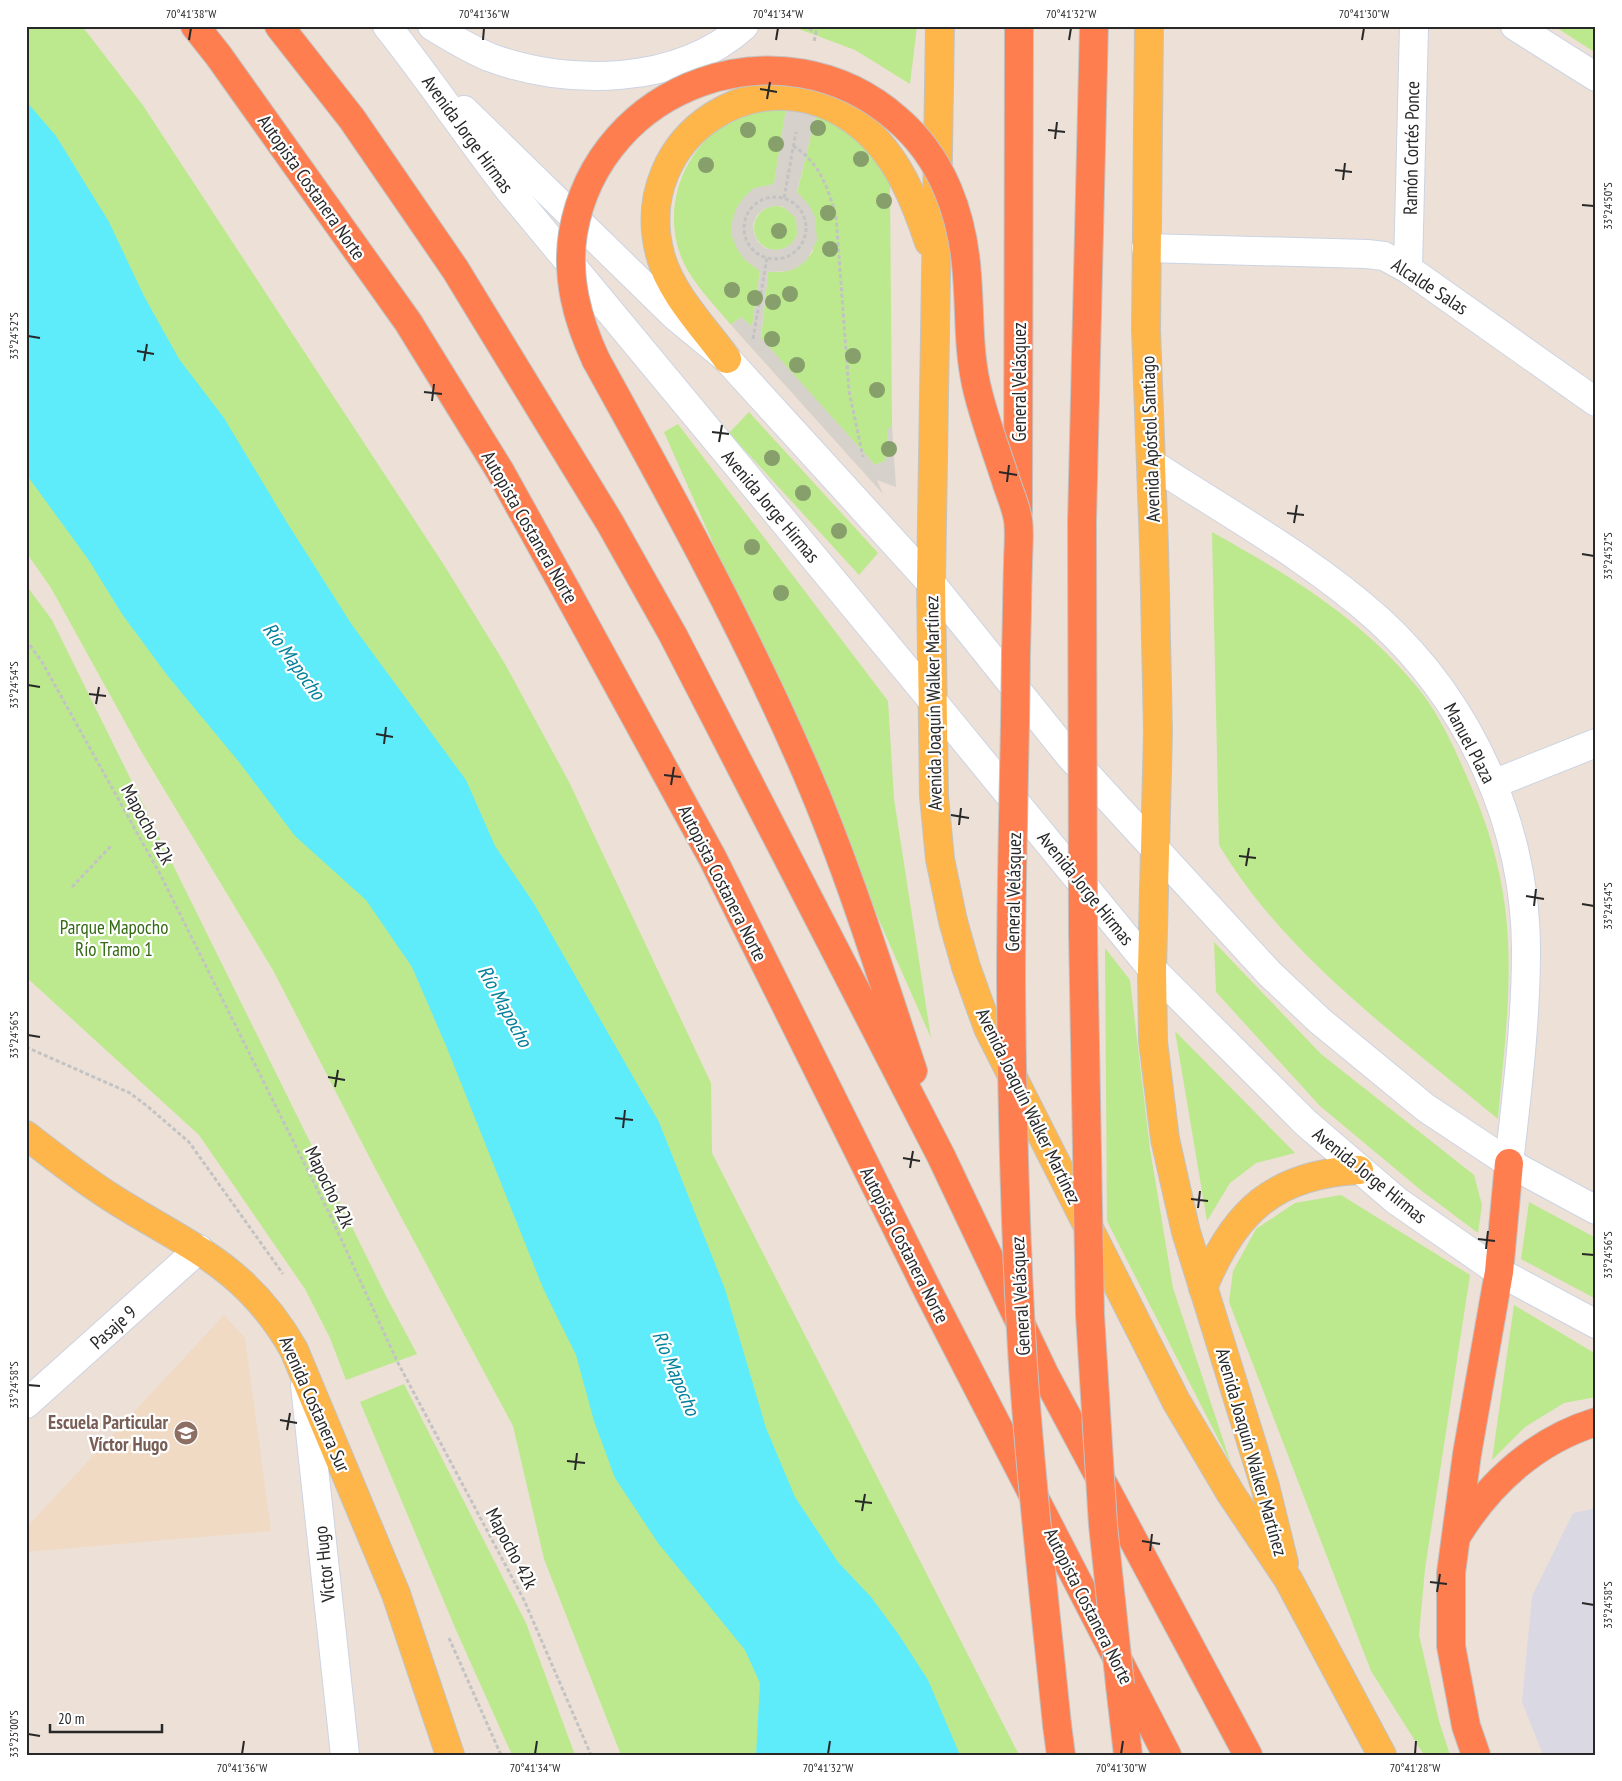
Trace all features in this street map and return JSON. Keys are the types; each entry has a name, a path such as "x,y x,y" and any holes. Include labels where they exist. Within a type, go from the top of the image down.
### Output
{"highway":[{"name":"Autopista Costanera Norte","path":"195,26 218,55 408,322 500,471 713,858 928,1292 1167,1755"},
{"path":"279,26 352,119 455,268 610,522 678,644 941,1156 1044,1373 1248,1755"},
{"name":"General Velásquez","path":"1019,26 1018,521 1012,980 1016,1221 1023,1367 1061,1755"},
{"path":"1094,26 1082,522 1083,923 1090,1315 1103,1525 1128,1755"},
{"path":"941,1156 838,852 800,758 731,611 660,475 596,360 582,330 574,298 571,266 573,233 582,201 595,171 613,144 636,120 662,100 690,86 720,75 751,70 782,70 814,75 844,85 872,100 897,118 919,141 936,166 956,208 963,237 969,336 974,373 980,403 1018,521"},
{"path":"1476,1755 1466,1726 1451,1646 1450,1573 1454,1539 1499,1272 1509,1163"},
{"path":"1454,1539 1488,1492 1509,1471 1546,1445 1582,1426 1596,1422"}],"main road":[{"path":"931,583 940,26"},
{"name":"Avenida Apóstol Santiago","path":"1149,26 1146,330 1158,732 1156,852"},
{"path":"727,359 669,278 660,256 655,232 660,184 669,162 683,141 700,124 720,110 743,101 768,96 818,101 841,111 876,140 902,176 935,260"},
{"name":"Avenida Joaquín Walker Martínez","path":"931,583 931,698 934,796 940,859 960,948 988,1028 1176,1401 1230,1494 1288,1579 1382,1755"},
{"name":"Avenida Joaquín Walker Martínez","path":"1156,852 1152,969 1153,1041 1165,1139 1186,1232 1265,1486 1288,1579"},
{"name":"Avenida Costanera Sur","path":"26,1135 60,1162 112,1198 224,1266 246,1284 266,1306 294,1350 396,1594 450,1755"},
{"path":"1203,1288 1221,1248 1247,1212 1257,1202 1289,1184 1310,1176 1335,1171 1359,1170"}],"street":[{"path":"387,26 417,63"},
{"path":"432,26 488,56 511,64 568,74 596,76 643,71 680,62 702,54 725,41 744,26"},
{"name":"Ramón Cortés Ponce","path":"1408,269 1414,26"},
{"path":"1515,26 1596,77"},
{"name":"Avenida Jorge Hirmas","path":"417,63 675,316 727,359 931,583 1069,755 1270,974 1320,1021 1426,1108 1509,1163 1596,1210"},
{"name":"Avenida Jorge Hirmas","path":"417,63 470,140 510,191 931,698 1152,969 1258,1077 1359,1170 1397,1201 1499,1272 1596,1324"},
{"name":"Alcalde Salas","path":"1146,248 1384,256 1408,269 1596,402"},
{"name":"Manuel Plaza","path":"1151,462 1249,524 1346,593 1378,620 1425,668 1463,724 1493,784 1507,824 1517,865 1524,907 1526,950 1522,1039 1509,1163"},
{"path":"1493,784 1596,743"},
{"name":"Pasaje 9","path":"26,1404 199,1250"},
{"name":"Víctor Hugo","path":"304,1374 345,1755"}],"path":[{"path":"794,146 806,154 816,166 830,195 836,216 849,390 864,463"},
{"path":"778,196 792,202 803,214 806,224 806,235 802,244 794,253 785,258 767,258 754,252 746,243 743,221 748,210 756,202 766,197 778,196"},
{"path":"727,359 753,339 767,258"},
{"name":"Mapocho 42k","path":"26,640 42,662 160,874 330,1217 397,1361 524,1600 591,1755"},
{"path":"72,887 111,846"}],"shaded area":[{"path":"786,109 816,114 797,192 809,205 815,217 817,240 807,260 798,267 789,271 768,272 761,338 875,465 885,461 888,429 892,426 896,487 877,480 883,494 731,325 741,317 752,327 760,271 745,260 737,249 732,236 732,222 736,209 744,197 754,188 774,184","holes":["772,206 782,206 796,218 797,236 791,244 783,249 765,248 758,242 753,224 757,215 764,209"]},
{"name":"Escuela Particular Víctor Hugo","path":"224,1315 245,1338 271,1531 26,1552 26,1528"},
{"path":"1596,1508 1596,1755 1543,1755 1522,1702 1532,1596 1573,1513"}],"green space":[{"path":"26,26 82,26 142,104 444,565 505,664 569,782 711,1083 712,1153 1019,1755 621,1755 544,1559 513,1426 376,1170 274,972 141,751 51,588 26,552"},
{"path":"791,26 917,26 910,84 855,50"},
{"path":"1554,26 1596,26 1596,53"},
{"path":"786,109 774,184 752,192 736,209 745,260 760,270 752,327 741,317 731,325 689,273 680,254 675,233 674,211 678,190 685,170 696,151 728,123 748,114"},
{"path":"816,114 854,132 882,165 890,186 892,426 888,430 885,461 875,465 761,339 768,272 782,272 794,268 804,262 813,251 801,196 797,193"},
{"path":"772,206 780,206 792,212 798,228 792,244 780,250 772,250 760,244 754,232 754,224 760,212"},
{"path":"749,412 878,553 859,575 729,433"},
{"path":"678,424 888,701 894,799 931,1038 664,432"},
{"path":"1212,532 1296,582 1348,619 1373,640 1418,688 1435,712 1449,738 1487,827 1497,864 1507,922 1509,963 1506,1030 1498,1119 1384,1026 1310,959 1246,885 1219,845"},
{"name":"Parque Mapocho Río Tramo 1","path":"26,585 52,620 386,1296 417,1354 346,1380 330,1338 305,1289 199,1135 26,977"},
{"path":"1214,942 1321,1054 1474,1175 1482,1205 1478,1233 1422,1191 1320,1106 1216,992"},
{"path":"1105,948 1130,980 1150,1149 1173,1288 1231,1464 1107,1221"},
{"path":"1175,1031 1295,1153 1256,1163 1230,1183 1207,1221"},
{"path":"1341,1195 1470,1275 1425,1569 1419,1635 1439,1721 1450,1755 1424,1755 1371,1671 1229,1302 1233,1271 1256,1229 1295,1203"},
{"path":"1529,1202 1596,1238 1596,1299 1521,1259"},
{"path":"1514,1305 1596,1354 1596,1397 1564,1403 1525,1427 1492,1460"},
{"path":"404,1384 526,1623 575,1755 512,1755 456,1630 360,1402"}],"water":[{"name":"Río Mapocho","path":"26,101 56,136 109,222 144,296 179,359 224,418 352,625 466,780 495,846 533,902 659,1122 725,1289 766,1428 795,1497 838,1562 871,1597 899,1635 928,1680 960,1755 756,1755 760,1683 745,1650 658,1543 615,1478 594,1421 576,1355 543,1288 447,1048 412,967 366,900 295,836 239,762 167,675 122,614 88,559 26,474"}],"place":[{"name":"Escuela Particular Víctor Hugo","path":"186,1433"}]}
